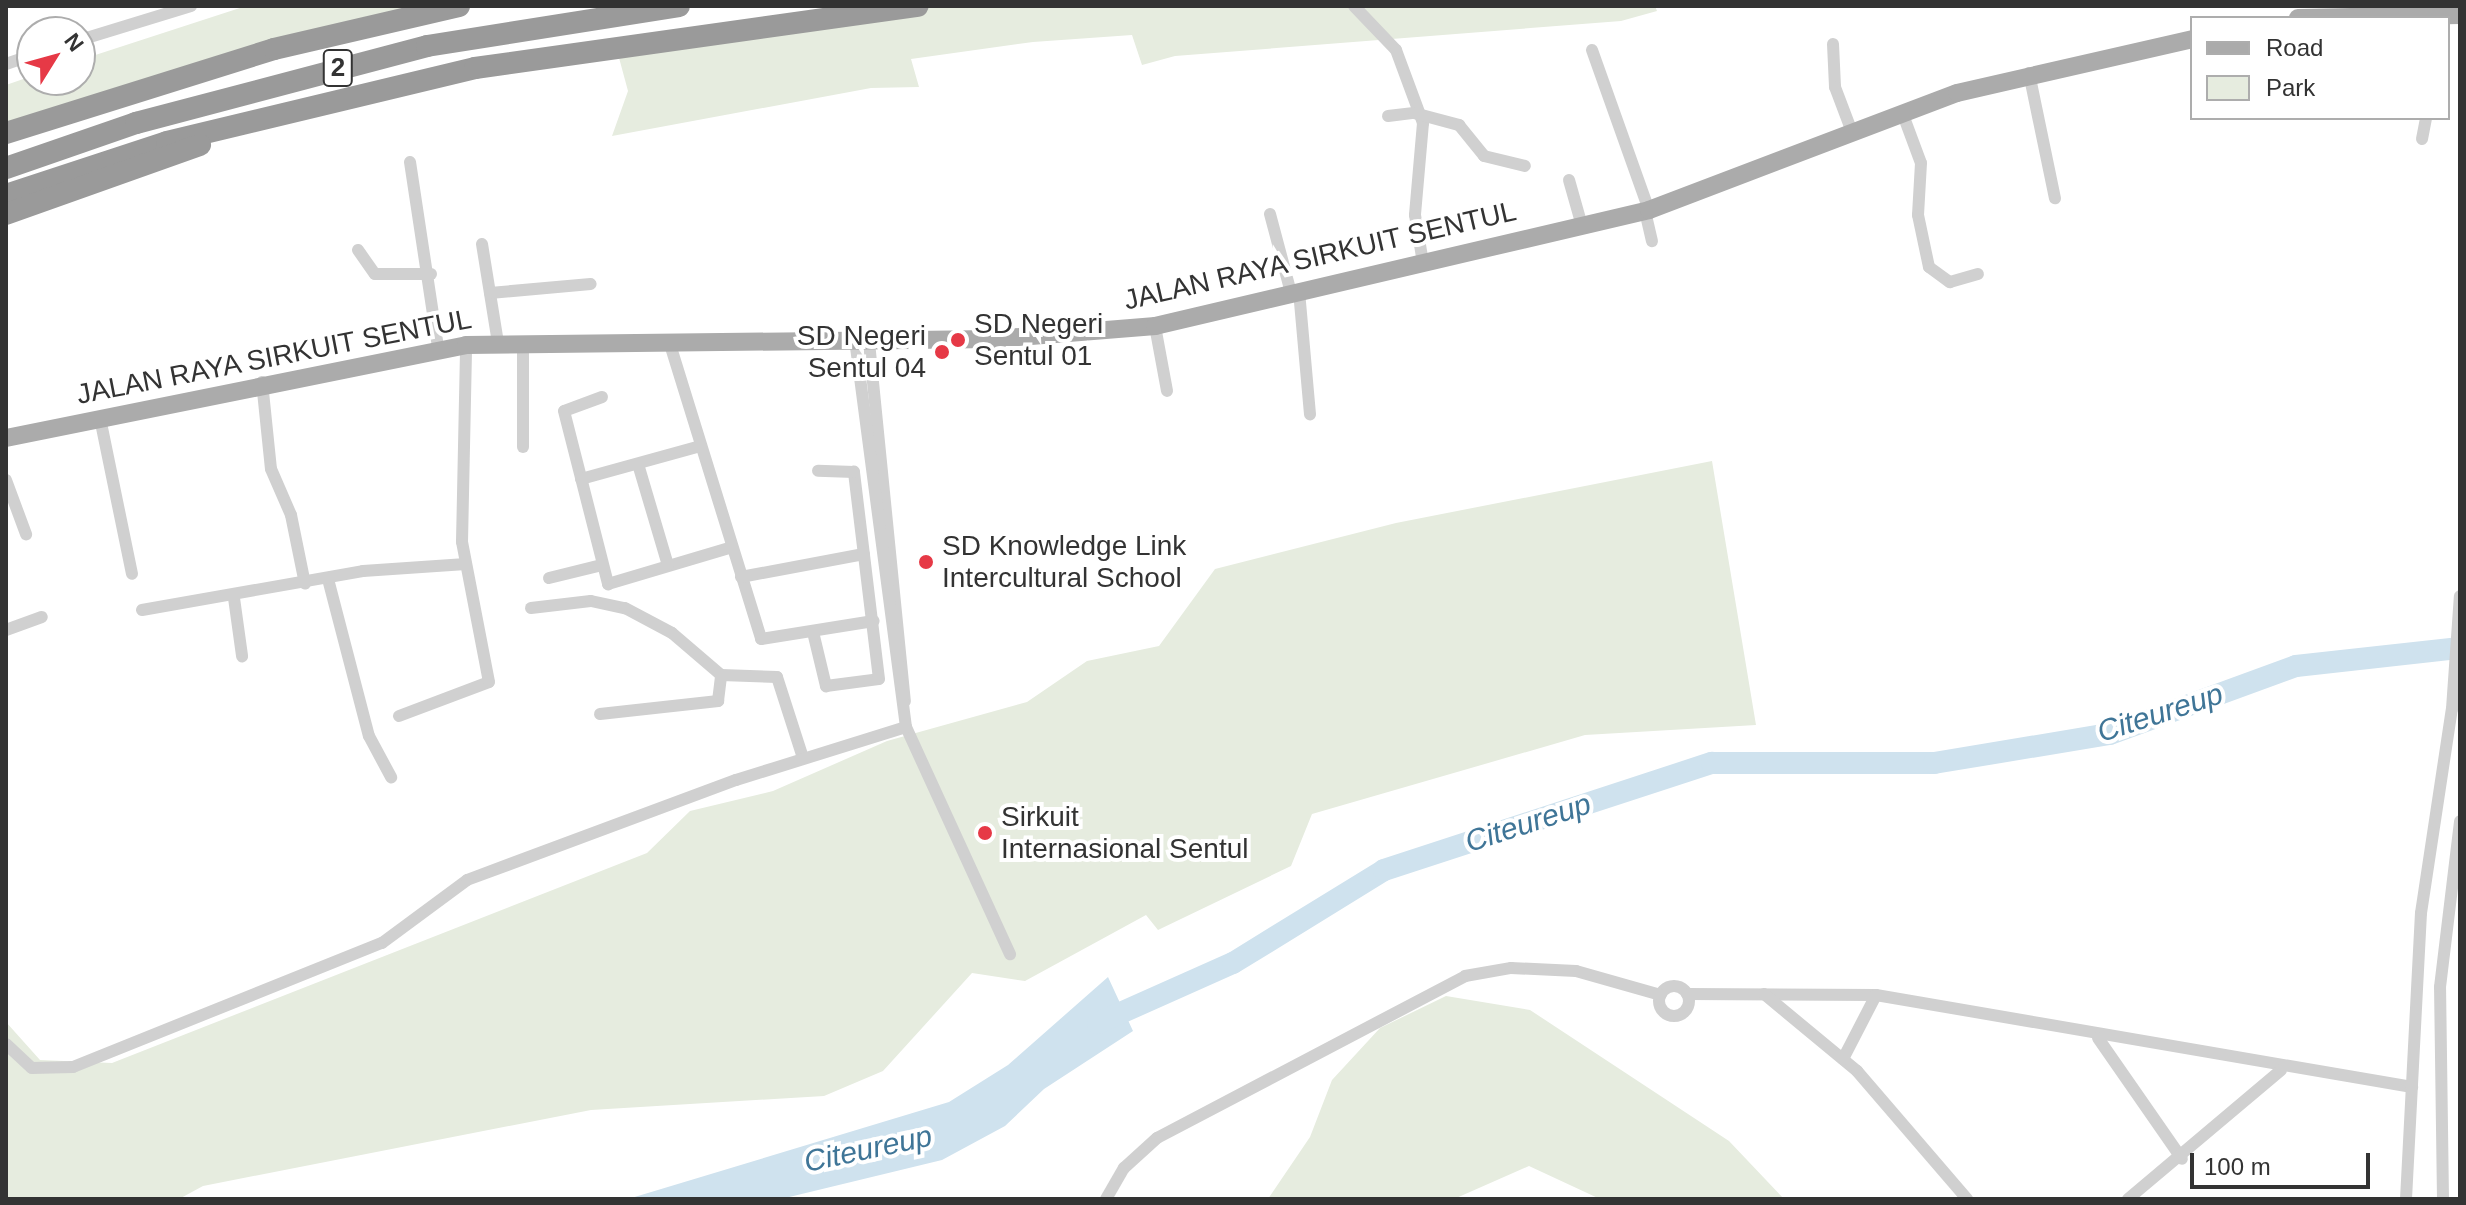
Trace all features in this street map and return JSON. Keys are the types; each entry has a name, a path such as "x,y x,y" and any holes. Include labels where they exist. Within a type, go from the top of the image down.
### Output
{"highway":[{"name":"2","path":"6,133 274,49 459,6"},
{"name":"2","path":"6,168 136,123 413,49 679,6"},
{"path":"6,195 287,110 552,52 864,19 918,6"},
{"path":"6,214 287,110"}],"main road":[{"path":"2432,16 2460,15"},
{"name":"JALAN RAYA SIRKUIT SENTUL","path":"6,438 262,382 466,345 669,341 862,342 1155,326 1647,210 1728,186 1902,112 2029,73 2190,39"}],"street":[{"path":"96,35 191,6"},
{"path":"1354,6 1396,50 1414,113 1425,135 1415,215 1423,263"},
{"path":"1833,44 1835,87 1852,132"},
{"path":"1592,50 1647,210 1652,241"},
{"path":"2029,73 2055,198"},
{"path":"1902,112 1921,163 1918,215 1929,267 1950,282 1978,274"},
{"path":"1388,116 1414,113 1459,125 1484,156 1525,166"},
{"path":"2422,139 2426,120"},
{"path":"410,162 431,274 438,348"},
{"path":"1569,180 1582,226"},
{"path":"1270,214 1295,292 1310,415"},
{"path":"482,244 498,343"},
{"path":"358,250 375,274 431,274"},
{"path":"490,293 591,284"},
{"path":"1155,326 1167,391"},
{"path":"669,341 761,639 874,621"},
{"path":"862,342 906,727 1010,954"},
{"path":"523,343 523,447"},
{"path":"399,716 489,682 466,564 466,345"},
{"path":"262,382 271,469 291,515 305,584"},
{"path":"602,397 564,411 602,565 614,586 668,565 732,547"},
{"path":"100,418 132,574"},
{"path":"581,479 701,446"},
{"path":"638,464 668,565"},
{"path":"813,632 826,686 873,682 881,673 854,472 818,471"},
{"path":"6,480 26,534"},
{"path":"741,577 864,554"},
{"path":"142,610 234,598 328,579 466,564"},
{"path":"549,578 602,565"},
{"path":"328,579 369,736 391,777"},
{"path":"234,598 242,656"},
{"path":"2406,1199 2421,913 2452,709 2460,598"},
{"path":"531,608 591,601 625,608 672,633 721,675 777,677 803,758"},
{"path":"6,630 42,617"},
{"path":"600,714 718,701 721,675"},
{"path":"6,1044 32,1068 73,1067 382,943 467,880 803,758 906,727"},
{"path":"2443,1199 2440,987 2460,821"},
{"path":"1106,1199 1124,1168 1157,1138 1465,976 1511,968 1576,971 1661,995"},
{"path":"1661,995 1670,986 1687,994 1876,995 2281,1070 2412,1087"},
{"path":"1661,995 1663,1010 1677,1015 1689,1004 1687,994"},
{"path":"1764,994 1843,1059 1922,1138 1967,1199"},
{"path":"1843,1059 1876,995"},
{"path":"2098,1038 2182,1159"},
{"path":"2128,1199 2182,1159 2281,1070"}],"green space":[{"path":"246,6 459,6 6,133 6,85 16,82 16,96 96,96 96,55"},
{"path":"918,6 1655,6 1657,11 1621,21 1175,56 1142,65 1132,35 1033,42 911,59 919,87 871,88 612,136 628,91 615,43"},
{"name":"Sirkuit Internasional Sentul","path":"1712,461 1756,725 1585,735 1312,814 1291,866 1158,930 1146,915 1025,981 972,973 883,1071 824,1096 591,1110 203,1186 179,1199 6,1199 6,1022 40,1060 112,1063 647,853 690,811 773,791 887,741 1027,702 1087,661 1159,646 1215,569 1396,523"},
{"path":"1446,996 1530,1010 1729,1141 1784,1199 1600,1199 1529,1166 1454,1199 1268,1199 1310,1137 1332,1080 1380,1028"}],"water":[{"path":"1108,977 1133,1031 1044,1089 1005,1126 942,1160 781,1199 628,1199 949,1102 1008,1065"}],"waterway":[{"name":"Citeureup","path":"1098,1023 1233,963 1384,870 1712,763 1934,763 2110,734 2296,666 2460,648"}],"place":[{"name":"SD Negeri Sentul 01","path":"958,340"},
{"name":"SD Negeri Sentul 04","path":"942,352"},
{"name":"SD Knowledge Link Intercultural School","path":"926,562"},
{"name":"Sirkuit Internasional Sentul","path":"985,833"}]}
